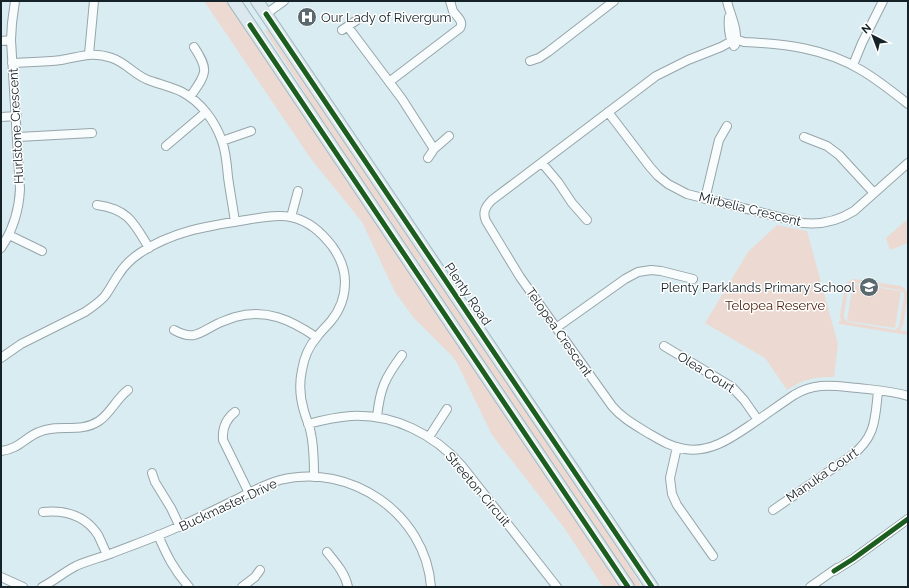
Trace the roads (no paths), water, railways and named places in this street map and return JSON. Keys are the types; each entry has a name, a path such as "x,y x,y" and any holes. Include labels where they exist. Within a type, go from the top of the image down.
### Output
{"highway":[{"path":"234,1 628,587"},
{"path":"247,20 259,2"},
{"name":"Plenty Road","path":"259,2 652,587"},
{"path":"247,20 266,14"}],"street":[{"name":"Hurlstone Crescent","path":"1,248 9,235 16,216 20,197 17,116 11,40 15,1"},
{"path":"89,54 94,1"},
{"path":"266,14 284,1"},
{"path":"389,82 461,27 461,22 450,1"},
{"path":"530,61 539,58 548,52 614,1"},
{"path":"727,1 733,21 734,42"},
{"path":"851,64 883,1"},
{"path":"357,20 345,28 410,110 434,149"},
{"path":"1,41 11,40"},
{"name":"Telopea Crescent","path":"908,104 869,75 851,64 828,54 778,44 764,43 745,46 734,42 723,51 707,53 688,60 656,76 489,203 485,208 484,214 486,221 517,272 612,406 628,421 670,445 692,450 712,447 726,441 798,393 816,386 836,386 908,396"},
{"path":"190,97 202,80 204,71 202,58 194,46"},
{"path":"12,63 62,60 89,54 98,55 113,58 144,79 170,87 190,97 206,112 215,125 222,141 235,222"},
{"path":"166,146 206,112"},
{"name":"Mirbelia Crescent","path":"608,112 658,176 680,191 798,222 817,224 844,217 854,211 908,163"},
{"path":"1,117 17,116"},
{"path":"704,198 719,140 727,126"},
{"path":"222,141 251,131"},
{"path":"18,137 92,133"},
{"path":"428,158 434,149 449,136"},
{"path":"804,137 827,146 839,155 874,193"},
{"path":"542,162 586,220"},
{"path":"291,217 298,191"},
{"path":"97,205 112,208 124,214 135,224 148,248"},
{"path":"1,358 21,344 92,307 104,297 118,275 133,258 148,248 167,239 212,225 276,216 291,217 304,221 323,235 336,251 343,266 344,274 344,292 340,307 331,321 316,337 308,351 304,361 300,381 302,402 311,434 314,477"},
{"path":"9,235 42,251"},
{"path":"556,328 625,279 638,272 651,270 661,271 693,279"},
{"path":"174,330 184,335 198,334 235,317 254,314 282,318 302,327 316,337"},
{"name":"Olea Court","path":"664,346 732,387 744,400 758,420"},
{"path":"376,418 378,400 382,387 402,355"},
{"path":"1,451 20,445 33,434 46,429 74,429 90,426 105,417 120,397 128,390"},
{"name":"Manuka Court","path":"773,510 861,448 870,436 873,429 878,391"},
{"path":"429,437 447,409"},
{"path":"235,412 225,424 222,434 223,440 249,493"},
{"name":"Streeton Circuit","path":"308,424 340,417 353,416 376,418 405,425 429,437 447,450 462,466 557,587"},
{"path":"677,447 670,478 672,494 677,505 712,556"},
{"path":"152,473 180,526"},
{"name":"Buckmaster Drive","path":"46,586 62,574 75,567 180,526 263,486 282,480 300,477 314,477 350,484 374,495 392,509 403,520 421,550 427,567 431,587"},
{"path":"43,512 68,512 81,518 93,528 107,555"},
{"path":"810,587 854,559 908,519"},
{"path":"158,535 170,561 188,587"},
{"path":"327,552 344,575 348,587"},
{"path":"242,587 255,577 260,570"},
{"path":"4,578 14,587"},
{"path":"4,578 22,587"}],"place":[{"name":"Our Lady of Rivergum","path":"307,17"},
{"name":"Plenty Parklands Primary School","path":"869,287"}],"park label":[{"name":"Telopea Reserve","path":"775,305"}]}
